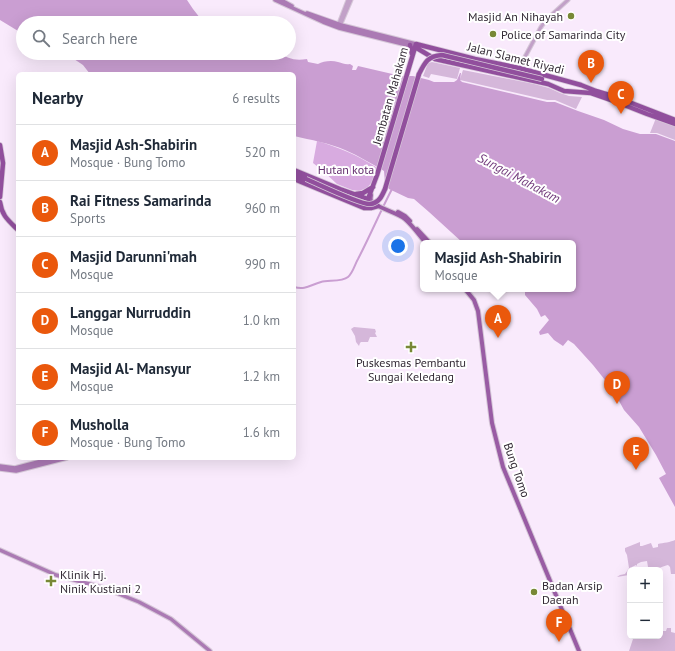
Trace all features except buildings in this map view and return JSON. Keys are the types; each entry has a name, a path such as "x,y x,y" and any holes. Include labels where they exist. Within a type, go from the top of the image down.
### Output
{"highway":[{"name":"Jalan Slamet Riyadi","path":"415,45 519,68 581,85 616,97 675,124"},
{"name":"Jalan Slamet Riyadi","path":"415,45 436,59 548,84 567,92 591,93 675,120"},
{"name":"Jembatan Mahakam","path":"370,199 415,45"},
{"name":"Jalan Slamet Riyadi","path":"296,176 358,202 371,204 378,201 385,189 419,74 424,64 432,57 442,55 542,79 554,84 559,89"},
{"path":"476,59 473,62 476,66 502,74"},
{"path":"559,89 567,88 568,86 566,81"},
{"path":"0,145 3,163 0,197"},
{"path":"0,156 0,173"},
{"path":"296,171 370,199"},
{"path":"296,180 364,208 378,206"},
{"path":"354,194 372,190"},
{"path":"0,202 1,210 16,229"},
{"path":"0,211 7,222 16,229"}],"main road":[{"path":"275,0 322,22 415,45"},
{"path":"281,0 339,26"},
{"path":"370,199 378,206 403,218 424,240"},
{"path":"370,199 405,216 427,240"},
{"name":"Bung Tomo","path":"467,292 474,300 478,311 495,434 520,507 580,651"},
{"name":"Bung Tomo","path":"470,292 476,299 481,317 495,434"},
{"path":"0,466 15,468 45,460"},
{"path":"0,469 16,471 59,460"},
{"path":"0,551 68,580 133,599 167,616 210,651"}],"street":[{"path":"339,26 350,0"},
{"path":"519,68 546,20 568,0"}],"shaded area":[{"path":"432,62 460,68 457,79 431,74 429,78 423,76 428,63"},
{"path":"463,70 534,84 569,96 582,97 576,109 555,100 547,100 460,80"},
{"path":"656,118 675,125 675,140 657,133 650,133"},
{"path":"354,327 375,329 377,337 370,337 368,342 361,342 359,346 351,329"},
{"path":"675,540 675,574 671,574 670,567 668,565 662,567 648,567 647,561 637,564 637,566 629,567 625,548 640,542 640,546 651,543 653,548 658,547 658,544"},
{"path":"627,571 627,575 617,577 620,575 625,574"},
{"path":"667,628 671,628 671,632 675,633 675,651 629,651 633,639 663,639 663,631 666,631"}],"green space":[{"name":"Hutan kota","path":"317,141 347,152 376,167 372,182 367,188 359,191 337,184 313,163"}],"water":[{"path":"0,0 187,0 198,16 16,16 16,30 0,20"},
{"name":"Sungai Mahakam","path":"307,59 308,62 318,64 336,61 350,64 353,66 352,70 356,70 358,66 401,76 413,76 434,82 454,82 461,73 460,80 462,82 547,102 555,102 604,120 623,129 640,134 656,134 675,141 675,507 659,478 666,474 656,455 639,427 624,410 613,390 574,344 568,340 563,346 554,340 548,333 540,335 539,332 549,320 545,315 541,317 537,309 525,295 525,292 576,292 576,240 460,240 414,199 408,198 389,189 385,183 384,171 350,152 320,142 296,136 296,72 88,72 83,65 76,60"}],"waterway":[{"path":"296,288 305,288 321,282 342,280 350,275 392,189"}],"place":[{"name":"Masjid An Nihayah","path":"571,16"},
{"name":"Police of Samarinda City","path":"493,34"},
{"name":"Rai Fitness Samarinda","path":"591,83"},
{"name":"Masjid Darunni'mah","path":"621,114"},
{"name":"Masjid Ash-Shabirin","path":"498,338"},
{"name":"Puskesmas Pembantu Sungai Keledang","path":"411,347"},
{"name":"Langgar Nurruddin","path":"617,404"},
{"name":"Masjid Al- Mansyur","path":"636,470"},
{"name":"Klinik Hj. Ninik Kustiani 2","path":"51,581"},
{"name":"Badan Arsip Daerah","path":"534,592"},
{"name":"Musholla","path":"559,642"}]}
